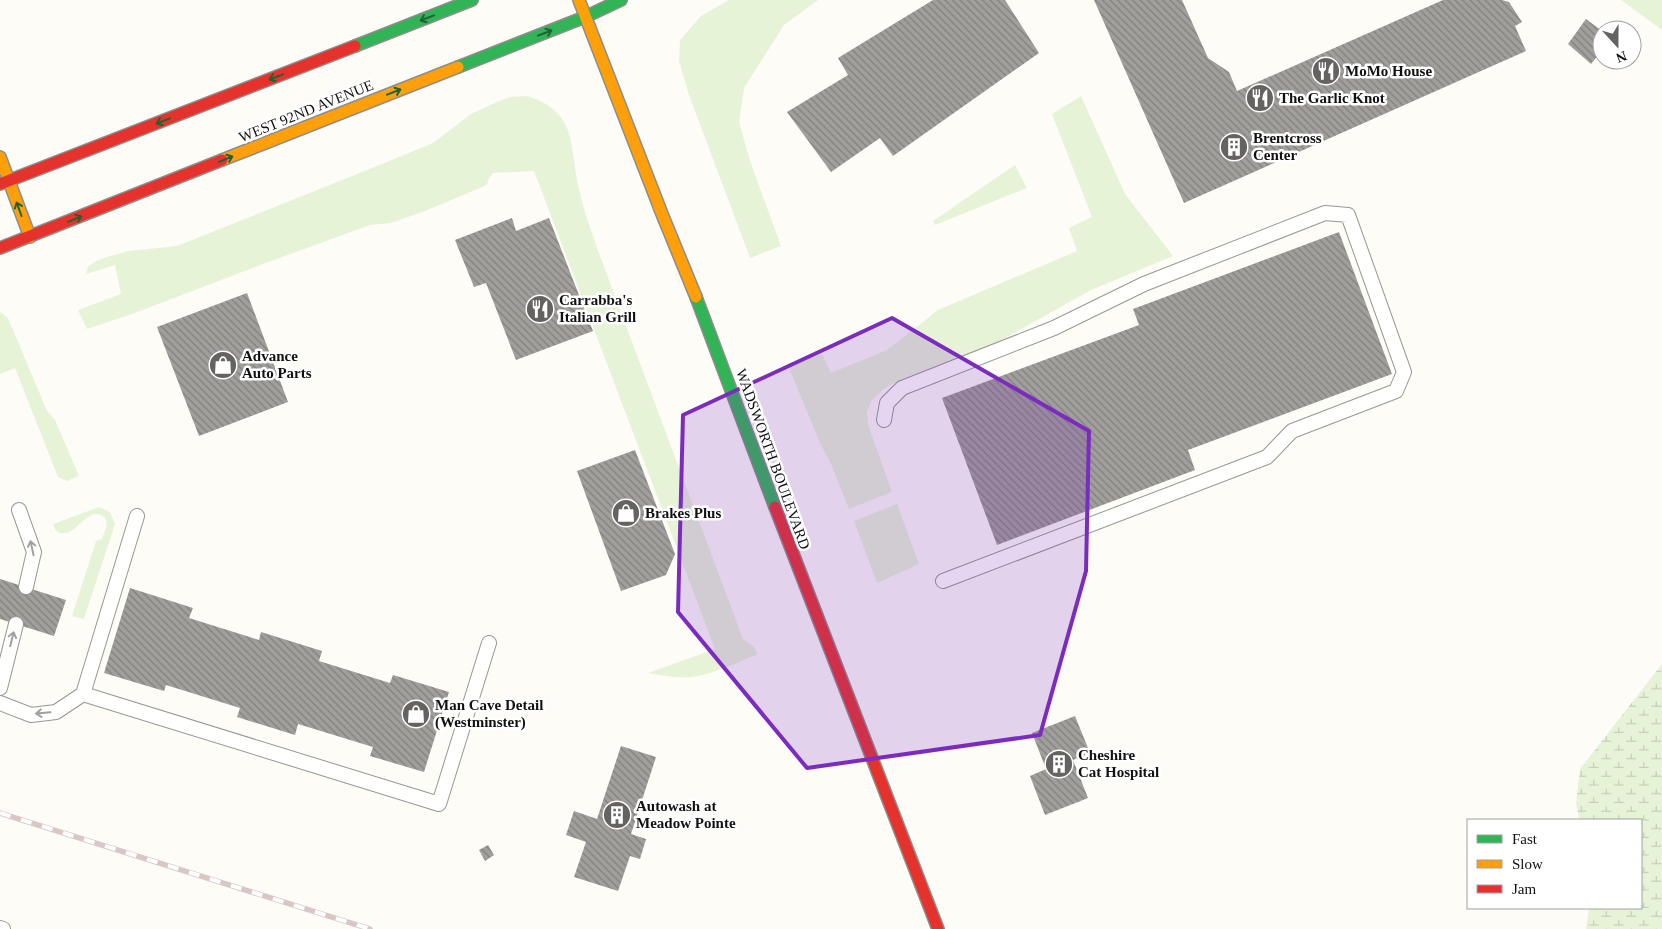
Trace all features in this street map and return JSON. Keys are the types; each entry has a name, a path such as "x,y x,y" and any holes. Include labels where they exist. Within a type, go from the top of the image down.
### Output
{"main road":[{"path":"4,182 472,0"},
{"name":"WADSWORTH BOULEVARD","path":"579,0 691,283 795,560 938,929"},
{"name":"WEST 92ND AVENUE","path":"0,248 586,17 622,0"},
{"path":"0,157 4,182 30,237"}],"lane":[{"path":"884,420 888,403 902,388 1054,328 1144,284 1316,216 1325,213 1348,215 1404,372 1396,391 1292,431 1267,457 943,581"},
{"path":"19,510 34,552 26,587"},
{"path":"0,703 30,715 56,712 83,694 137,516"},
{"path":"0,688 16,624"},
{"path":"83,694 439,804 489,643"}],"highlighted area":[{"path":"892,318 1089,431 1086,571 1040,735 807,768 678,612 683,415"}],"green space":[{"path":"729,0 818,0 784,25 744,88 739,122 750,161 781,246 750,258 689,95 679,61 680,40 701,16"},
{"path":"1621,0 1662,0 1662,30"},
{"path":"527,96 544,103 556,111 564,121 569,133 581,196 597,248 743,639 754,647 758,654 714,672 687,677 648,673 715,649 534,171 493,173 487,185 425,211 391,223 370,225 87,329 78,310 121,294 115,265 86,274 88,267 96,261 129,251 177,246 433,143 471,114 490,105 510,97"},
{"path":"1081,96 1125,194 1173,256 1091,290 998,342 904,378 885,388 872,400 867,412 868,425 892,492 849,509 789,368 820,354 823,356 831,373 887,350 938,310 1077,251 1069,228 1092,217 1052,114"},
{"path":"1015,165 1027,188 935,225 933,221"},
{"path":"0,312 8,318 47,411 55,420 79,476 67,481 58,477 15,368 0,374"},
{"path":"897,504 919,564 877,583 854,521"},
{"path":"99,507 110,512 115,524 84,619 72,616 96,541 102,539 105,531 106,519 100,514 91,515 71,531 65,533 56,531 53,524"},
{"path":"1662,664 1662,929 1586,929 1589,909 1642,909 1642,819 1580,819 1576,804 1580,769"}],"building":[{"path":"933,0 1005,0 1039,53 893,156 880,138 831,172 787,112 848,75 838,58"},
{"name":"Brentcross Center","path":"1094,0 1182,0 1208,58 1229,72 1237,91 1443,0 1502,0 1509,2 1522,22 1515,26 1526,51 1184,203"},
{"path":"1586,19 1592,24 1591,64 1568,44"},
{"name":"Carrabba's Italian Grill","path":"512,218 516,231 549,218 593,331 516,360 486,283 474,287 455,240"},
{"path":"1339,232 1392,374 1188,450 1195,470 997,545 942,398 1139,325 1133,309"},
{"name":"Advance Auto Parts","path":"247,293 288,402 199,436 157,327"},
{"name":"Brakes Plus","path":"635,450 675,554 666,575 621,591 577,471"},
{"path":"0,579 66,600 54,636 0,619"},
{"path":"130,588 193,608 189,618 259,640 261,632 322,651 319,661 390,683 393,675 449,692 424,772 370,756 373,747 298,724 295,735 237,717 240,708 166,685 164,691 104,673"},
{"name":"Cheshire Cat Hospital","path":"1075,716 1090,753 1073,760 1088,798 1045,815 1030,776 1046,769 1032,733"},
{"name":"Autowash at Meadow Pointe","path":"621,746 656,757 631,834 646,839 640,859 630,856 618,891 574,877 586,842 566,835 574,811 597,819"},
{"path":"488,845 494,855 485,861 479,850"}],"railway":[{"path":"0,813 370,929"}],"traffic: fast":[{"path":"355,46 472,0"},
{"path":"458,67 585,17 621,0"},
{"path":"696,297 775,507"}],"traffic: slow":[{"path":"579,0 696,297"},
{"path":"222,160 458,67"},
{"path":"0,157 30,237"}],"traffic: jam":[{"path":"0,184 355,46"},
{"path":"0,248 222,160"},
{"path":"775,507 938,929"}],"place":[{"name":"MoMo House","path":"1326,71"},
{"name":"The Garlic Knot","path":"1260,98"},
{"name":"Brentcross Center","path":"1234,147"},
{"name":"Carrabba's Italian Grill","path":"540,309"},
{"name":"Advance Auto Parts","path":"223,365"},
{"name":"Brakes Plus","path":"626,513"},
{"name":"Man Cave Detail (Westminster)","path":"416,714"},
{"name":"Cheshire Cat Hospital","path":"1059,764"},
{"name":"Autowash at Meadow Pointe","path":"617,815"}]}
